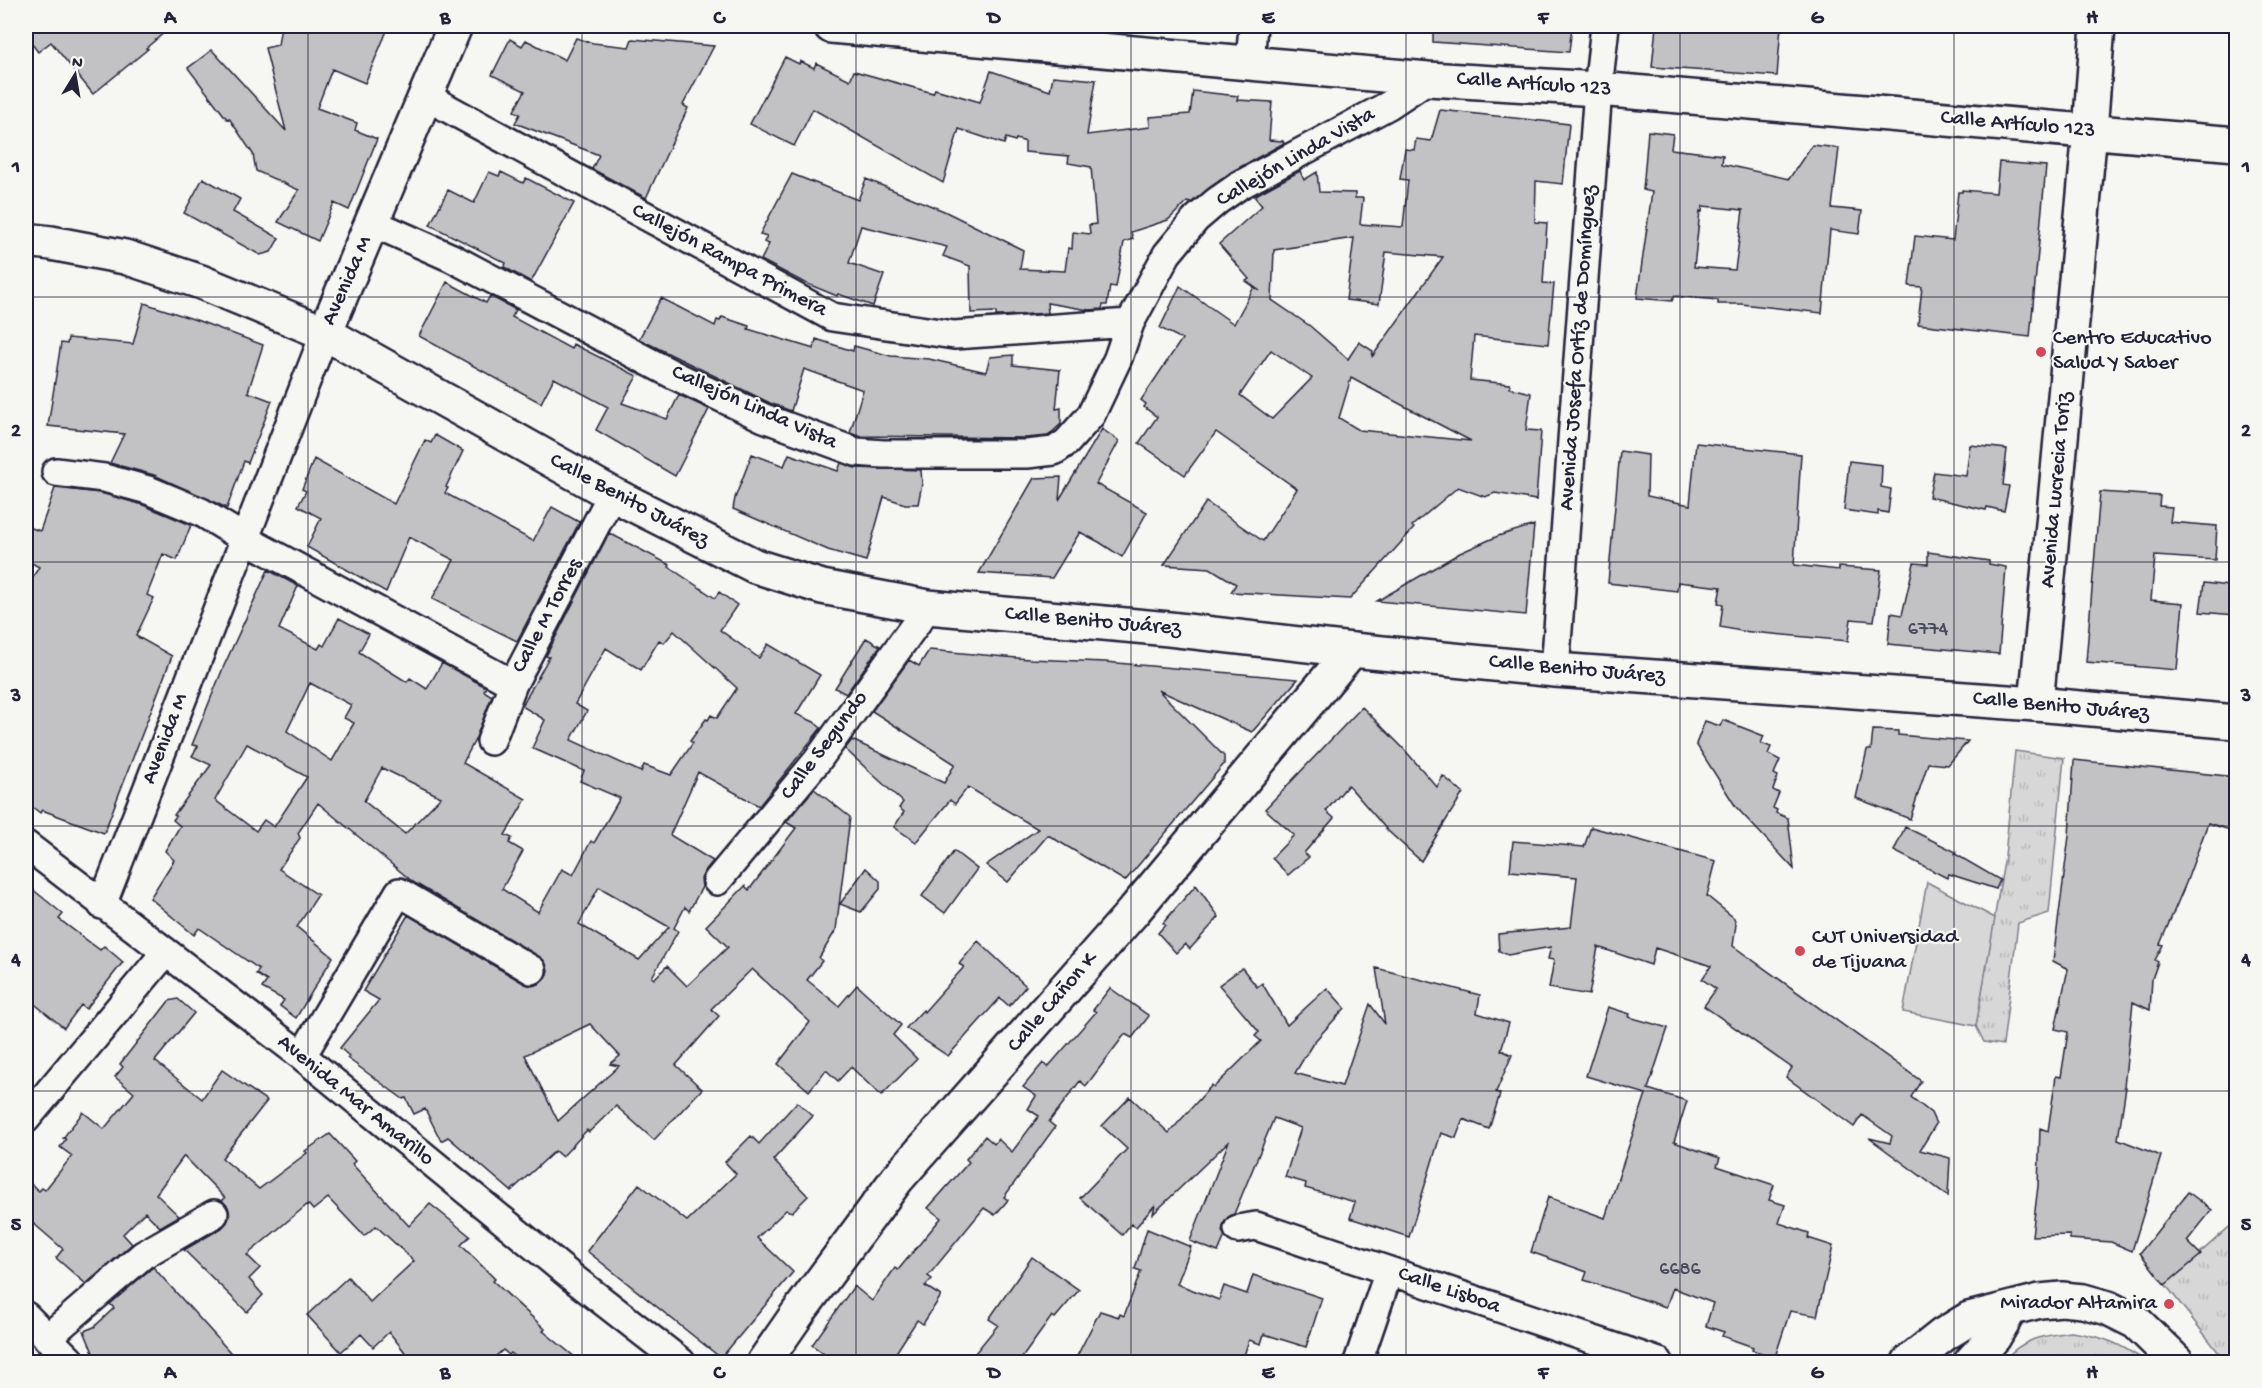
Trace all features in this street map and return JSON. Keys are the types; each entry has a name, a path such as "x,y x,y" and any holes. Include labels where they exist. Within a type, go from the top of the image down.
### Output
{"street":[{"name":"Avenida M","path":"102,905 325,333 455,26"},
{"name":"Calle Artículo 123","path":"831,26 1428,79 1598,89 2236,144"},
{"path":"1250,63 1253,26"},
{"name":"Avenida Josefa Ortíz de Domínguez","path":"1555,670 1598,89 1605,26"},
{"name":"Avenida Lucrecia Toriz","path":"2036,704 2098,26"},
{"name":"Callejón Linda Vista","path":"373,223 452,258 674,375 754,413 856,452 1027,454 1054,451 1068,442 1090,415 1118,358 1130,323 1167,254 1196,219 1240,185 1389,105 1428,79"},
{"name":"Callejón Rampa Primera","path":"425,96 832,317 954,335 1130,323"},
{"name":"Calle Benito Juárez","path":"26,240 125,257 201,282 325,333 612,494 755,566 822,587 928,607 1169,629 1555,670 2036,704 2236,722"},
{"path":"56,472 104,478 148,489 201,512 245,539 513,684"},
{"name":"Calle M Torres","path":"490,741 513,684 612,494"},
{"name":"Calle Segundo","path":"717,881 817,761 928,607"},
{"name":"Calle Cañon K","path":"764,1362 897,1179 1132,913 1352,650"},
{"name":"Avenida Mar Amarillo","path":"26,845 302,1056 564,1271 681,1362"},
{"path":"302,1056 399,892 532,970"},
{"path":"26,1119 165,953"},
{"path":"47,1338 143,1255 214,1214"},
{"name":"Calle Lisboa","path":"1238,1228 1256,1226 1659,1362"},
{"path":"1358,1362 1389,1271"},
{"path":"1909,1362 1943,1335 1969,1320 2040,1301 2062,1299 2084,1301 2108,1308 2136,1322 2177,1362"},
{"path":"1971,1362 1994,1337 2009,1311"},
{"path":"26,1316 72,1362"}],"green space":[{"path":"2015,751 2064,758 2049,913 2018,923 2003,1045 1984,1042 1976,1026 2005,856"},
{"path":"1927,882 1995,918 1976,1026 1903,1012"},
{"path":"2236,1221 2236,1362 2226,1362 2165,1284"},
{"path":"2071,1332 2111,1342 2147,1362 2002,1362 2025,1343"}],"building":[{"path":"26,26 172,26 93,94 51,42 38,52 26,36"},
{"path":"281,26 389,26 365,83 332,69 317,108 357,123 355,130 377,139 349,210 334,203 318,241 278,222 299,190 256,171 253,154 229,118 227,119 188,68 212,50 286,131 265,48 278,45"},
{"path":"1433,26 1572,26 1569,52 1433,42"},
{"path":"1656,26 1781,26 1777,76 1652,67"},
{"path":"576,38 593,43 629,47 632,39 714,46 683,105 688,108 646,198 592,169 599,155 515,123 520,114 514,111 525,91 492,75 510,39 522,46 526,40 565,60"},
{"path":"785,57 814,68 816,63 850,80 854,71 933,93 935,89 980,102 991,71 1050,91 1053,76 1096,80 1087,135 1150,127 1149,117 1190,114 1193,91 1238,96 1237,100 1272,102 1269,140 1284,143 1231,172 1191,203 1187,202 1168,220 1131,232 1133,239 1124,242 1116,287 1110,286 1107,305 1103,305 1102,309 1089,310 1047,303 1048,313 996,316 996,312 971,313 970,266 943,256 947,247 861,226 849,263 884,275 873,306 838,294 837,296 803,282 761,260 769,244 764,242 767,236 760,234 792,174 858,200 866,179 944,211 1023,250 1020,269 1065,271 1068,248 1072,249 1073,232 1090,234 1089,225 1096,224 1091,167 1068,163 1069,156 1025,152 1026,142 1016,139 1015,141 1006,138 1004,144 959,129 943,183 813,109 794,146 750,124"},
{"path":"1440,110 1569,124 1563,184 1536,181 1535,222 1547,223 1543,283 1554,284 1548,344 1474,336 1470,380 1510,384 1510,388 1531,393 1526,430 1541,431 1536,500 1495,493 1485,497 1458,487 1412,526 1414,528 1350,599 1231,592 1236,584 1210,568 1164,565 1206,502 1263,541 1297,489 1216,432 1185,475 1139,443 1157,417 1144,407 1146,404 1141,400 1182,339 1160,328 1180,286 1234,324 1254,287 1260,291 1246,281 1249,279 1219,244 1262,206 1254,196 1300,171 1304,180 1317,172 1319,192 1355,193 1355,198 1363,198 1360,224 1403,227 1408,180 1400,179 1405,149 1414,150 1416,139 1431,141","holes":["1354,238 1346,300 1379,304 1386,252 1443,257 1372,357 1373,351 1359,342 1348,359 1310,326 1272,300 1274,250","1271,350 1312,378 1272,419 1240,395","1351,378 1471,441 1359,430 1339,418"]},
{"path":"1648,131 1673,134 1671,149 1723,155 1722,164 1789,179 1812,145 1839,148 1832,208 1862,211 1859,234 1830,230 1822,313 1741,304 1718,304 1718,300 1674,296 1672,301 1637,298 1652,192 1643,190","holes":["1703,206 1743,210 1735,270 1694,267 1700,211 1702,212"]},
{"path":"1999,162 2046,166 2030,337 1918,324 1922,287 1909,286 1915,236 1953,240 1958,192 1962,190 1996,193"},
{"path":"489,172 499,176 501,172 523,183 526,178 574,203 531,282 504,267 506,263 430,225 448,190 474,203"},
{"path":"203,178 240,199 233,212 279,238 271,252 260,255 184,213"},
{"path":"447,282 486,303 490,296 516,310 512,317 571,349 573,344 637,376 622,403 667,419 679,395 709,409 675,476 596,430 608,407 554,378 541,403 419,336"},
{"path":"661,298 715,326 717,320 720,321 722,317 749,326 748,329 814,349 816,339 853,351 854,346 891,356 929,359 986,372 990,357 1013,355 1013,365 1060,370 1056,409 1061,408 1061,424 1048,436 1026,438 859,436 850,433 863,390 804,369 791,411 639,339"},
{"path":"144,303 263,345 248,392 272,401 248,463 244,461 227,508 154,475 110,463 124,434 48,426 61,343 67,344 68,338 133,344"},
{"path":"1102,429 1119,441 1096,484 1147,512 1122,557 1080,532 1052,578 979,573 1034,478 1061,477 1059,500"},
{"path":"435,435 463,451 445,493 533,541 552,507 579,522 581,519 517,641 432,599 454,560 409,537 386,592 307,547 321,518 298,506 306,491 302,489 314,459 394,504 425,440 431,443"},
{"path":"1696,443 1801,454 1794,565 1839,570 1839,567 1881,570 1874,621 1851,619 1848,641 1741,631 1720,627 1723,604 1718,603 1721,587 1678,582 1677,591 1608,583 1620,451 1648,455 1647,496 1690,505"},
{"path":"1970,445 2007,449 2003,485 2009,486 2004,511 1987,507 1986,510 1929,497 1934,472 1966,476"},
{"path":"752,454 784,466 789,454 838,471 841,463 855,468 921,470 922,484 918,504 905,504 884,497 866,561 828,550 733,509"},
{"path":"1849,461 1882,465 1881,487 1891,489 1888,513 1878,511 1878,515 1844,510"},
{"path":"55,488 101,493 143,505 191,525 177,560 163,554 147,595 154,598 136,636 172,656 104,833 42,810 40,813 26,802 26,588 39,567 26,560 26,526 40,531"},
{"path":"2100,492 2160,496 2159,506 2172,507 2170,522 2217,526 2215,560 2155,556 2151,600 2183,603 2177,670 2086,662"},
{"path":"1534,525 1526,615 1377,601 1460,553 1498,536"},
{"path":"609,533 670,565 669,567 715,598 719,592 737,605 720,630 759,658 768,644 820,675 796,714 814,722 821,728 759,806 698,772 670,835 713,861 701,879 702,887 689,911 685,907 674,928 678,931 652,977 654,979 667,966 687,986 728,947 706,926 745,886 749,890 796,828 786,822 814,789 850,817 836,930 819,958 822,961 807,980 839,1006 857,985 901,1025 893,1035 917,1059 881,1096 851,1067 838,1081 826,1070 809,1091 778,1064 810,1022 752,969 711,1009 719,1016 676,1065 702,1089 654,1140 616,1106 589,1132 587,1130 562,1157 555,1151 511,1191 448,1137 441,1141 425,1109 414,1114 406,1098 403,1099 347,1058 349,1056 340,1048 379,1000 363,991 408,915 525,984 532,986 539,984 546,977 548,970 540,957 413,882 318,803 298,833 300,838 279,869 318,895 297,927 333,957 296,1018 280,1006 284,1000 262,988 267,981 256,974 259,969 199,928 194,935 150,898 174,860 165,851 180,826 173,820 176,816 174,815 211,765 192,756 198,746 192,745 223,668 268,570 298,586 279,629 318,649 321,644 324,646 339,618 369,634 359,652 407,682 410,678 427,689 442,663 486,687 484,691 492,696 476,738 463,763 526,799 505,835 512,838 509,843 523,851 502,889 538,912 562,869 573,875 591,841 594,843 620,798 580,781 584,771 532,748 545,720 522,706 549,657 546,656","holes":["674,631 737,688 717,718 711,715 708,720 706,719 690,741 693,743 671,775 644,765 641,772 571,740 587,711 575,704 606,648 641,670 659,640 664,643","310,683 351,705 344,718 354,723 332,761 287,731","247,744 307,777 274,827 264,820 256,831 215,800","382,768 441,797 405,834 364,801","599,887 669,927 639,960 579,924","590,1024 620,1056 610,1064 619,1066 558,1121 525,1055"]},
{"path":"1928,552 1989,561 1989,564 2006,567 1999,654 1888,644 1891,613 1902,615 1914,563 1928,564"},
{"path":"2204,583 2236,587 2236,615 2200,612"},
{"path":"866,638 880,646 846,694 835,688"},
{"path":"929,650 1029,659 1105,662 1298,679 1252,732 1158,690 1224,756 1224,764 1125,881 1048,835 1008,882 986,865 1038,829 968,787 955,804 950,800 916,842 894,827 904,812 899,808 903,802 845,749 852,740 944,783 955,764 872,711 909,660 919,666"},
{"path":"1362,707 1403,748 1437,787 1443,776 1463,793 1421,861 1388,831 1348,785 1326,811 1334,818 1304,853 1309,857 1288,875 1272,858 1294,835 1265,809"},
{"path":"1723,720 1764,736 1761,743 1771,747 1768,754 1780,760 1774,774 1778,776 1773,790 1779,793 1773,808 1777,810 1776,813 1788,818 1794,869 1736,807 1696,744 1705,721 1720,726"},
{"path":"1873,730 1898,731 1898,735 1968,741 1948,765 1928,763 1910,819 1856,798 1867,750 1871,750"},
{"path":"2074,760 2236,777 2236,832 2208,823 2160,944 2163,945 2155,960 2158,962 2152,979 2150,1010 2133,1002 2124,1087 2126,1087 2118,1139 2161,1156 2132,1251 2111,1242 2070,1239 2070,1235 2032,1236 2038,1186 2040,1128 2048,1131 2056,1076 2061,1077 2068,1032 2055,1029 2068,969 2053,961 2069,836"},
{"path":"1591,827 1716,861 1707,896 1734,918 1736,924 1733,946 1921,1081 1911,1097 1931,1113 1936,1124 1920,1150 1950,1158 1948,1196 1869,1138 1890,1143 1892,1136 1862,1115 1854,1127 1786,1077 1792,1068 1704,1006 1716,989 1702,979 1711,966 1655,948 1651,965 1598,947 1589,995 1549,988 1554,960 1548,959 1551,947 1508,955 1499,951 1498,934 1571,927 1577,877 1510,871 1513,841 1584,847"},
{"path":"1905,827 1956,852 1955,854 2000,880 1996,889 1949,874 1947,878 1894,851"},
{"path":"954,851 977,869 945,913 922,896"},
{"path":"866,868 880,881 880,889 861,912 840,904"},
{"path":"26,884 63,914 59,919 100,950 104,946 123,962 86,1009 81,1005 64,1028 26,997"},
{"path":"1196,885 1219,917 1190,949 1185,944 1176,953 1158,933 1165,925 1163,923"},
{"path":"978,941 1026,986 1009,1006 1000,998 948,1056 906,1028 923,1010 924,1012 964,967 959,964"},
{"path":"1242,968 1257,987 1262,983 1287,1025 1327,988 1345,1008 1313,1043 1295,1073 1342,1086 1370,1004 1385,1024 1376,968 1480,995 1477,1013 1509,1023 1501,1050 1512,1055 1496,1092 1500,1094 1489,1129 1463,1119 1456,1138 1441,1133 1409,1237 1350,1218 1355,1202 1305,1188 1306,1183 1285,1177 1301,1128 1274,1118 1234,1214 1224,1223 1222,1231 1225,1236 1218,1252 1190,1241 1229,1141 1153,1214 1155,1205 1136,1227 1131,1224 1122,1235 1080,1198 1127,1149 1102,1126 1130,1097 1169,1133 1212,1085 1214,1087 1261,1041 1255,1036 1259,1032 1219,985"},
{"path":"1110,988 1149,1016 1132,1038 1125,1034 1086,1086 1080,1081 1049,1122 1055,1127 1004,1197 1008,1200 995,1215 984,1208 928,1276 932,1279 925,1286 941,1296 923,1324 917,1320 890,1362 835,1362 812,1345 854,1286 872,1301 895,1268 898,1270 941,1218 928,1208 969,1162 966,1159 985,1136 994,1144 998,1139 1012,1152 1039,1116 1028,1109 1036,1096 1023,1087 1043,1063 1048,1067 1096,1012 1093,1010"},
{"path":"178,999 194,1013 155,1061 202,1099 222,1070 267,1101 222,1158 259,1189 307,1153 305,1151 330,1134 355,1161 352,1164 409,1226 430,1204 470,1236 461,1245 495,1279 493,1281 545,1329 543,1331 581,1362 523,1362 503,1350 489,1362 425,1362 419,1354 412,1361 389,1332 373,1347 361,1334 341,1352 307,1315 348,1277 370,1302 414,1261 376,1226 364,1236 328,1198 313,1210 308,1204 247,1255 260,1268 249,1279 263,1295 247,1312 184,1250 222,1228 230,1215 228,1207 222,1201 225,1198 184,1156 156,1194 179,1216 160,1227 145,1212 123,1234 132,1244 86,1284 56,1258 63,1249 26,1217 26,1180 39,1191 42,1188 45,1190 72,1156 60,1147 66,1139 63,1138 83,1112 104,1129 134,1093 115,1077 123,1067 120,1064 169,1001"},
{"path":"1608,1007 1630,1014 1629,1017 1668,1028 1648,1089 1687,1101 1674,1142 1720,1158 1717,1166 1774,1185 1769,1200 1785,1205 1779,1223 1809,1233 1808,1238 1833,1246 1817,1316 1790,1311 1775,1357 1752,1350 1753,1347 1722,1336 1724,1332 1706,1326 1713,1303 1673,1288 1666,1307 1584,1280 1587,1272 1531,1252 1548,1197 1605,1218 1646,1094 1586,1076"},
{"path":"797,1102 813,1116 773,1160 808,1196 792,1212 786,1210 757,1238 793,1272 721,1358 587,1251 639,1184 687,1221 736,1174 725,1162 751,1136 759,1144"},
{"path":"2188,1192 2212,1210 2187,1241 2201,1255 2165,1285 2140,1253"},
{"path":"1147,1229 1191,1247 1177,1284 1219,1300 1224,1286 1247,1294 1253,1275 1322,1298 1306,1347 1264,1334 1261,1344 1249,1340 1242,1362 1074,1362 1100,1311 1119,1317 1120,1314 1124,1316 1141,1271 1135,1269"},
{"path":"1032,1257 1079,1290 1055,1318 1052,1316 1019,1362 987,1362 975,1353 998,1325 989,1319"},
{"path":"153,1267 239,1362 97,1362 84,1331 94,1327 114,1308 110,1304"}],"place":[{"name":"Centro Educativo Salud Y Saber","path":"2041,352"},
{"name":"CUT Universidad de Tijuana","path":"1800,951"},
{"name":"Mirador Altamira","path":"2169,1304"}]}
